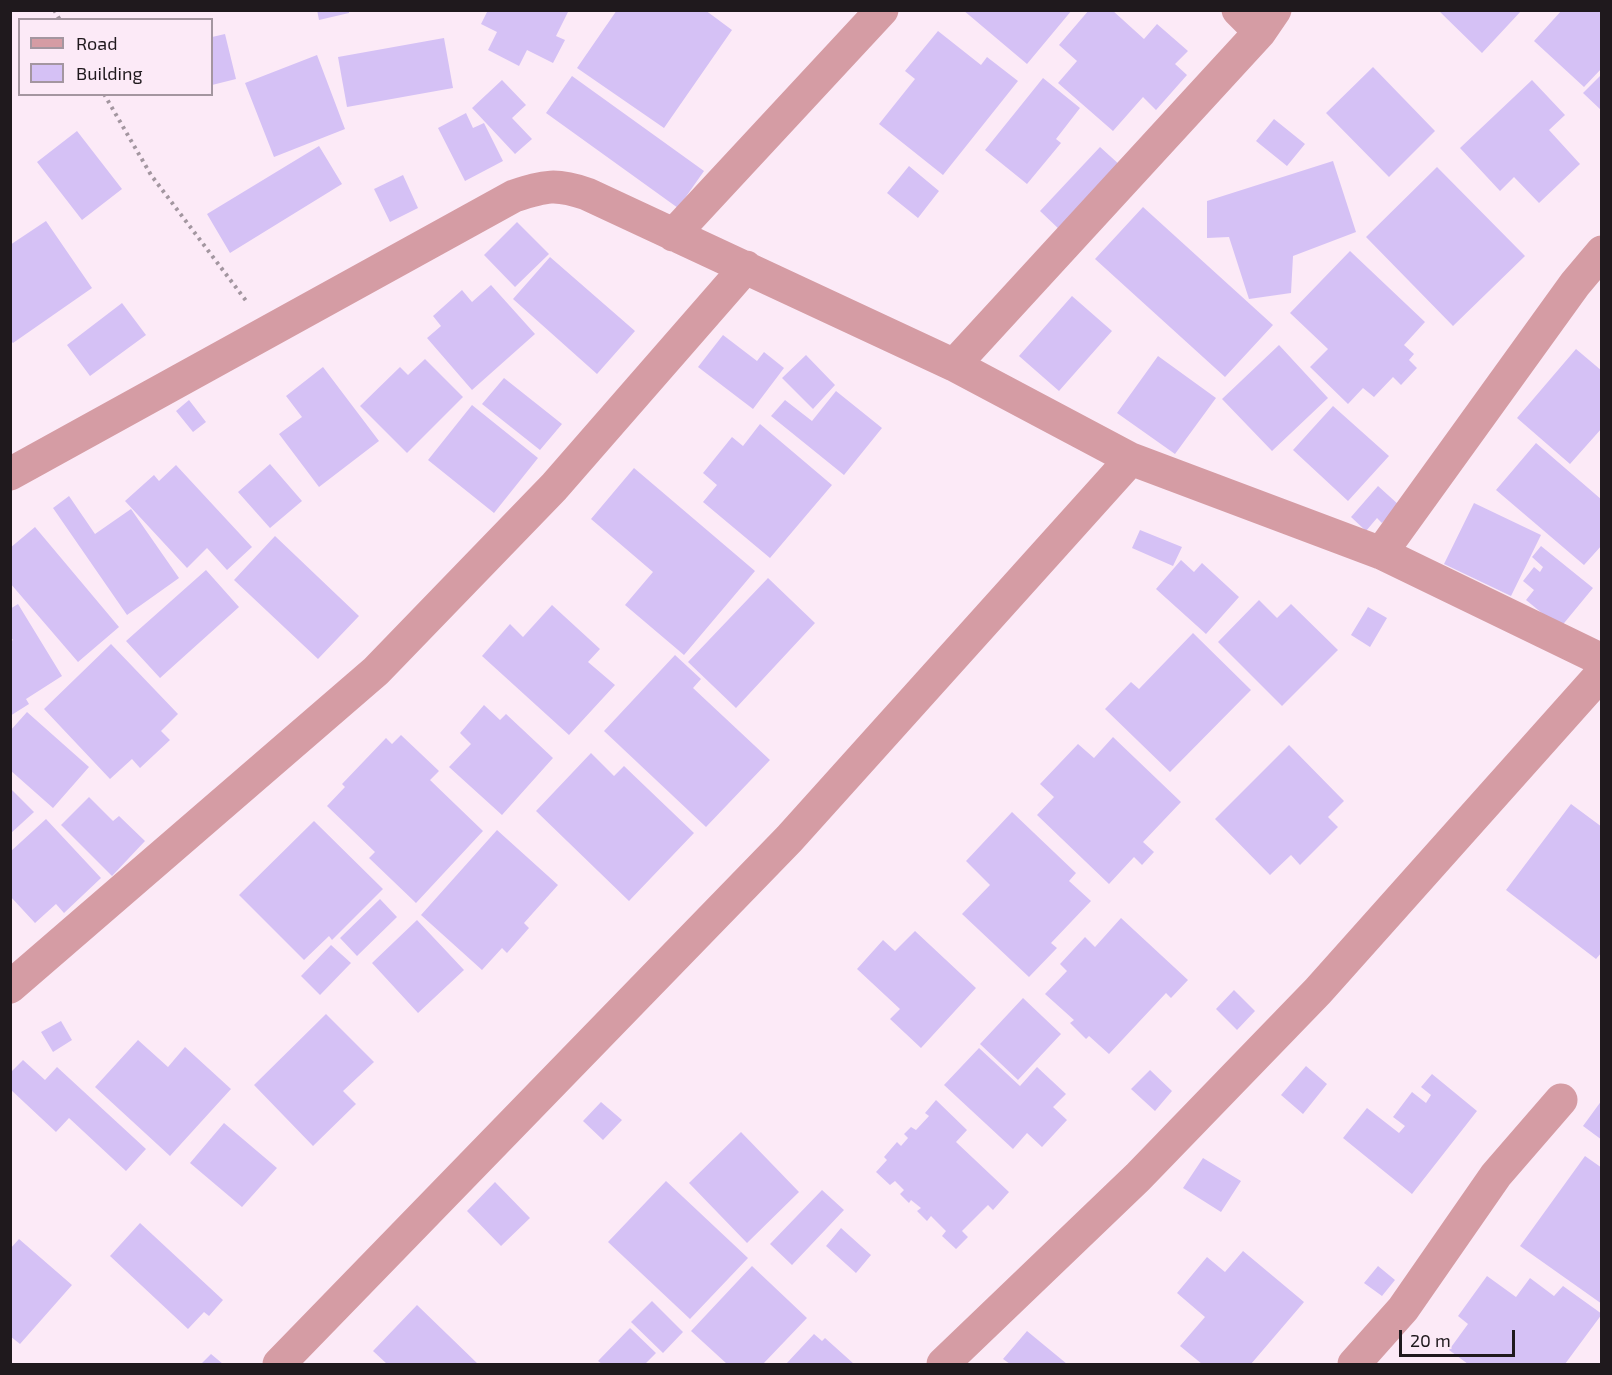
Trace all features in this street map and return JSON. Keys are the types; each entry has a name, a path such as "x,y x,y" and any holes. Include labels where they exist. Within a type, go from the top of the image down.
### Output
{"street":[{"path":"673,235 882,10"},
{"path":"954,365 1258,18"},
{"path":"10,474 514,196 542,188 564,186 587,194 954,365 1131,459 1381,553 1602,660"},
{"path":"1381,553 1575,284 1602,252"},
{"path":"10,987 376,671 554,487 746,267"},
{"path":"279,1365 789,839 1131,459"},
{"path":"943,1365 1138,1177 1318,991 1602,673"},
{"path":"1354,1365 1403,1309 1496,1174 1561,1100"}],"path":[{"path":"105,96 152,175 269,331"}],"building":[{"path":"317,10 349,10 349,13 319,20"},
{"path":"488,10 569,10 556,36 565,40 553,63 527,50 519,66 488,50 497,32 481,24"},
{"path":"617,10 705,10 732,30 664,128 577,68"},
{"path":"963,10 1072,10 1027,64"},
{"path":"1089,10 1112,10 1144,39 1157,24 1188,51 1175,64 1187,75 1156,110 1143,97 1113,131 1058,83 1077,61 1059,45"},
{"path":"1438,10 1522,10 1482,53"},
{"path":"1562,10 1602,10 1602,68 1584,87 1534,41"},
{"path":"938,31 981,65 987,57 1018,81 943,175 879,124 915,79 905,71"},
{"path":"225,34 236,79 213,85 213,37"},
{"path":"444,38 453,88 347,107 338,57"},
{"path":"317,55 345,129 274,157 245,83"},
{"path":"1373,67 1435,131 1389,177 1326,113"},
{"path":"1602,74 1602,111 1583,93"},
{"path":"572,76 704,171 678,208 546,113"},
{"path":"1043,78 1080,108 1056,139 1061,143 1027,184 985,150"},
{"path":"502,80 526,105 512,118 532,139 515,154 472,108"},
{"path":"1532,80 1565,115 1549,130 1580,164 1539,203 1514,177 1500,191 1460,148"},
{"path":"466,113 473,128 484,123 503,161 465,181 438,128"},
{"path":"1274,119 1305,144 1287,166 1256,141"},
{"path":"77,131 122,189 82,220 37,162"},
{"path":"319,146 342,184 230,253 207,214"},
{"path":"1100,147 1121,166 1061,231 1040,211"},
{"path":"1333,161 1356,232 1293,256 1291,293 1249,299 1229,237 1207,238 1207,201"},
{"path":"909,166 939,191 918,218 887,193"},
{"path":"1437,167 1525,256 1453,326 1366,237"},
{"path":"403,175 418,208 390,222 374,189"},
{"path":"1143,207 1273,325 1225,377 1095,259"},
{"path":"46,221 92,288 13,343 10,340 10,245"},
{"path":"517,222 549,254 515,287 484,255"},
{"path":"1350,251 1425,322 1404,345 1414,354 1409,360 1417,368 1401,385 1393,377 1374,397 1363,388 1348,404 1310,367 1328,349 1290,313"},
{"path":"550,257 635,331 597,374 513,299"},
{"path":"491,285 535,334 472,390 427,338 441,326 433,316 462,290 472,302"},
{"path":"1072,296 1112,331 1059,391 1019,356"},
{"path":"122,303 146,335 90,376 67,345"},
{"path":"723,335 757,361 764,352 784,368 753,409 698,367"},
{"path":"1279,345 1328,398 1272,451 1222,399"},
{"path":"1576,349 1602,371 1602,428 1570,464 1517,418"},
{"path":"806,355 835,385 813,409 782,378"},
{"path":"1158,356 1216,398 1175,454 1117,413"},
{"path":"425,359 463,397 407,453 360,406 400,367 408,375"},
{"path":"323,367 379,441 319,487 279,434 302,417 286,396"},
{"path":"504,378 562,424 540,450 482,404"},
{"path":"836,391 882,428 844,475 771,416 785,400 812,421"},
{"path":"189,400 206,422 193,432 176,411"},
{"path":"472,405 538,458 494,513 428,460"},
{"path":"1333,406 1389,456 1348,501 1293,450"},
{"path":"760,424 832,485 770,558 703,502 717,485 703,473 732,437 743,446"},
{"path":"1536,443 1602,500 1602,545 1584,565 1496,490"},
{"path":"270,464 302,501 270,528 238,492"},
{"path":"176,465 252,547 227,570 207,548 187,568 125,501 154,475 159,481"},
{"path":"634,468 755,571 684,655 625,605 653,572 591,519"},
{"path":"1378,486 1399,505 1382,523 1377,518 1366,531 1351,517"},
{"path":"69,496 95,534 131,509 179,578 127,615 53,508"},
{"path":"1474,503 1541,535 1511,596 1444,564"},
{"path":"35,527 119,627 78,662 10,583 10,548"},
{"path":"1140,530 1182,547 1173,566 1132,548"},
{"path":"275,536 359,616 318,659 234,580"},
{"path":"1541,546 1593,588 1560,628 1526,600 1534,590 1523,581 1534,567 1540,572 1543,567 1532,557"},
{"path":"1181,560 1194,572 1202,563 1239,597 1206,634 1156,589"},
{"path":"206,570 239,607 160,678 126,641"},
{"path":"768,578 815,623 736,708 688,662"},
{"path":"1259,600 1277,618 1291,604 1338,650 1282,706 1218,642"},
{"path":"18,604 62,676 26,699 29,704 10,716 10,642 13,640 10,636 10,609"},
{"path":"552,605 600,649 588,662 615,685 569,735 482,656 510,624 523,637"},
{"path":"1368,607 1387,618 1370,647 1351,635"},
{"path":"1193,633 1251,690 1170,772 1105,709 1131,682 1139,689"},
{"path":"111,644 178,714 161,731 170,740 140,768 132,759 110,779 44,709"},
{"path":"675,655 701,679 693,688 770,760 706,827 604,731"},
{"path":"484,705 500,720 506,714 553,758 502,815 449,767 471,744 460,733"},
{"path":"27,712 89,767 53,808 10,770 10,731"},
{"path":"401,735 439,771 430,780 483,831 416,903 369,858 375,852 327,806 345,787 342,784 386,738 392,744"},
{"path":"1113,737 1181,802 1143,842 1154,852 1142,865 1134,857 1109,884 1037,815 1054,797 1040,784 1078,744 1094,758"},
{"path":"1289,745 1344,801 1328,817 1338,827 1300,865 1291,855 1270,875 1215,819"},
{"path":"591,753 614,776 624,766 694,833 629,901 536,811"},
{"path":"10,788 34,812 10,834"},
{"path":"89,797 113,821 119,816 145,841 112,876 61,825"},
{"path":"1571,804 1602,827 1602,952 1596,959 1506,890"},
{"path":"1012,812 1076,873 1069,881 1091,901 1051,943 1057,948 1029,977 962,914 990,885 966,861"},
{"path":"46,819 101,878 64,913 56,904 35,923 10,896 10,852"},
{"path":"314,821 383,889 332,940 329,936 304,960 239,895"},
{"path":"497,830 558,885 524,923 529,928 507,953 502,948 482,970 421,915"},
{"path":"380,899 397,917 357,956 340,938"},
{"path":"1121,918 1188,980 1171,998 1166,993 1109,1054 1089,1036 1086,1039 1070,1023 1074,1020 1045,994 1067,971 1060,964 1085,937 1095,947"},
{"path":"417,920 464,970 418,1013 372,963"},
{"path":"915,931 976,988 921,1048 890,1019 900,1009 857,969 883,940 895,951"},
{"path":"331,945 351,963 320,995 301,976"},
{"path":"1234,990 1255,1011 1237,1030 1216,1009"},
{"path":"1023,998 1061,1034 1018,1080 980,1044"},
{"path":"326,1014 374,1062 343,1091 356,1104 313,1146 254,1085"},
{"path":"61,1021 72,1040 53,1052 41,1032"},
{"path":"138,1040 168,1067 185,1047 231,1089 170,1156 95,1087"},
{"path":"979,1048 1020,1086 1037,1067 1066,1094 1053,1107 1067,1120 1042,1147 1027,1133 1013,1149 944,1085"},
{"path":"23,1060 45,1080 57,1067 146,1149 126,1171 69,1118 56,1132 10,1089 10,1073"},
{"path":"1306,1066 1327,1084 1303,1114 1281,1095"},
{"path":"1150,1070 1172,1091 1155,1111 1131,1089"},
{"path":"1432,1074 1477,1111 1412,1194 1343,1138 1367,1108 1399,1133 1405,1126 1393,1117 1412,1092 1426,1103 1431,1095 1421,1087"},
{"path":"936,1100 967,1130 956,1142 1009,1192 993,1210 988,1205 962,1231 968,1237 956,1249 942,1236 946,1231 931,1216 927,1221 917,1211 921,1208 911,1200 909,1203 900,1194 904,1190 895,1181 890,1185 876,1172 887,1160 884,1157 897,1142 901,1146 908,1138 904,1134 911,1127 916,1130 929,1116 925,1113"},
{"path":"1602,1100 1602,1140 1583,1126"},
{"path":"601,1102 622,1120 603,1140 583,1121"},
{"path":"224,1123 277,1168 242,1207 190,1163"},
{"path":"741,1132 799,1192 747,1243 689,1183"},
{"path":"1585,1156 1602,1168 1602,1304 1520,1246"},
{"path":"1203,1158 1241,1181 1221,1212 1183,1188"},
{"path":"666,1181 748,1258 690,1319 608,1242"},
{"path":"495,1182 530,1218 501,1246 467,1211"},
{"path":"822,1190 844,1210 792,1265 770,1244"},
{"path":"140,1223 223,1300 209,1316 204,1312 188,1329 110,1256"},
{"path":"841,1228 871,1255 856,1273 826,1246"},
{"path":"19,1239 72,1285 20,1344 10,1336 10,1249"},
{"path":"1243,1251 1304,1302 1251,1364 1202,1364 1180,1346 1205,1317 1177,1293 1207,1257 1225,1272"},
{"path":"752,1266 807,1318 763,1364 727,1364 691,1331"},
{"path":"1378,1266 1395,1280 1382,1296 1364,1283"},
{"path":"1487,1276 1516,1297 1530,1278 1554,1296 1563,1286 1602,1314 1565,1364 1468,1364 1449,1350 1468,1324 1458,1316"},
{"path":"652,1301 683,1332 663,1353 631,1322"},
{"path":"417,1305 478,1364 387,1364 373,1351"},
{"path":"630,1328 656,1353 645,1364 602,1364 598,1361"},
{"path":"1027,1331 1067,1364 1010,1364 1003,1359"},
{"path":"814,1334 822,1341 825,1338 854,1364 786,1364"},
{"path":"211,1354 223,1364 201,1364"}]}
